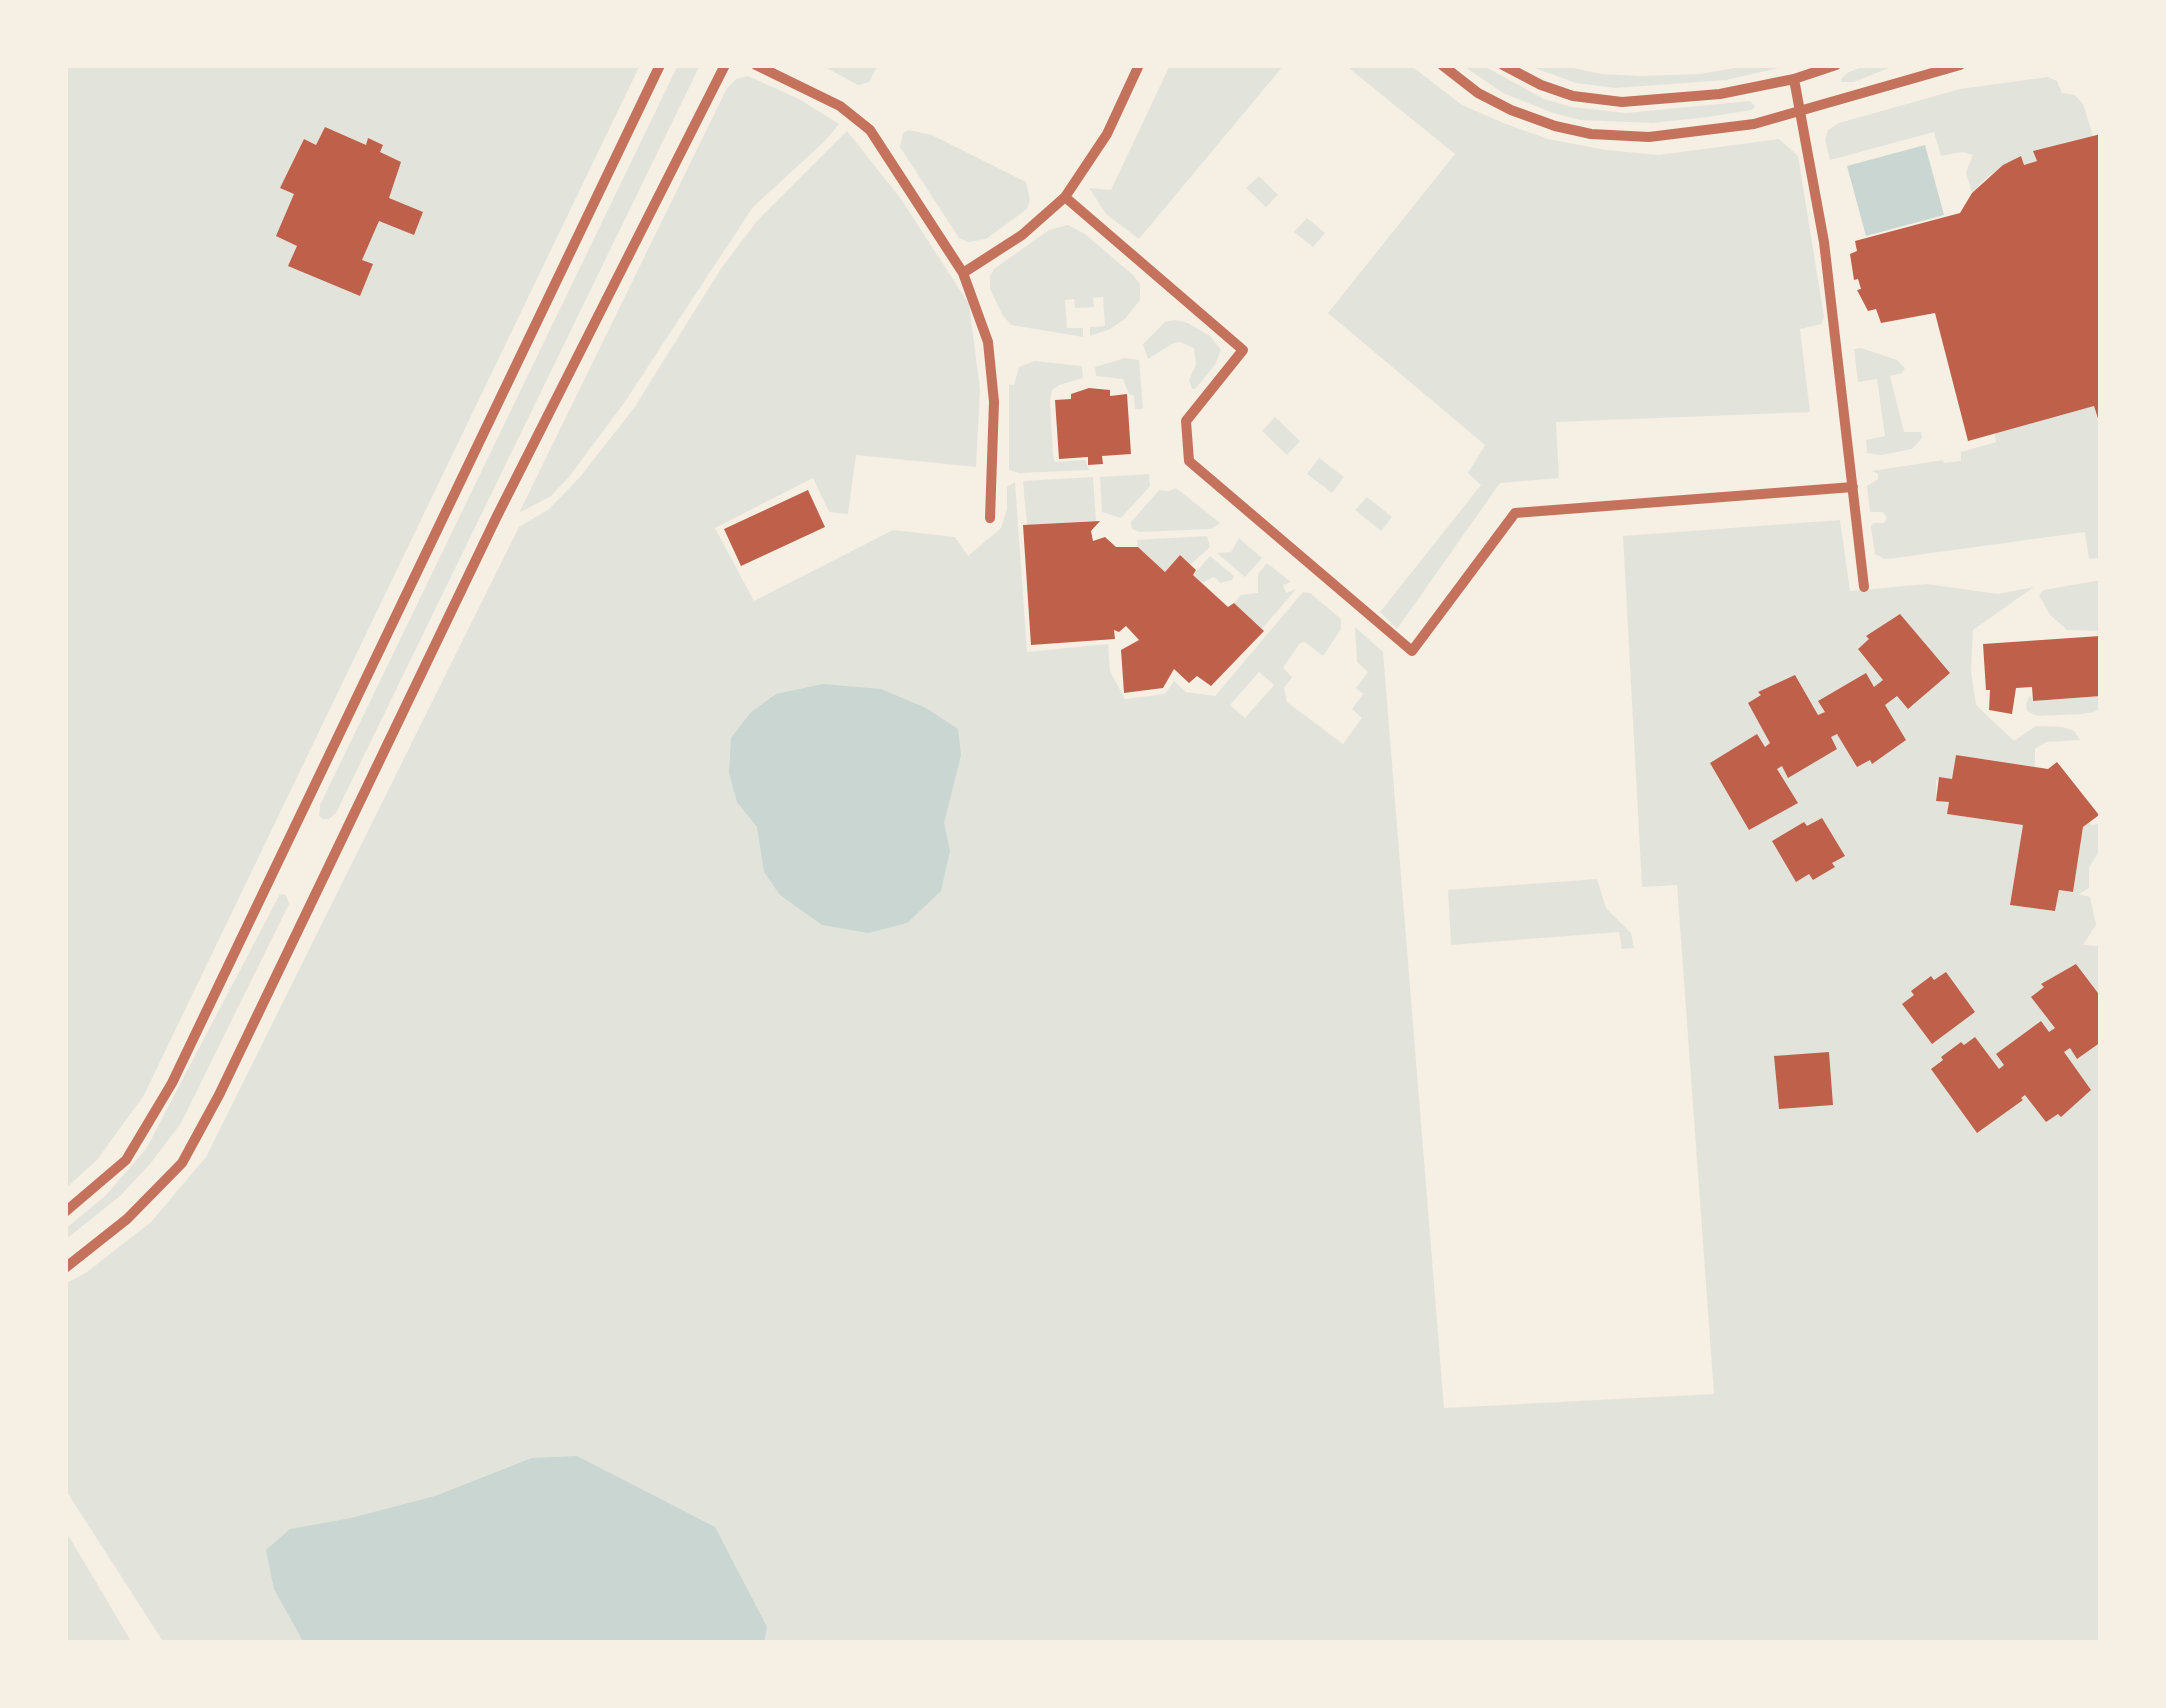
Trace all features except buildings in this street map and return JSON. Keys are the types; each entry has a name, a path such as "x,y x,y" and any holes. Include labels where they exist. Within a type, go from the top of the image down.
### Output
{"street":[{"path":"65,1212 126,1160 172,1083 660,65"},
{"path":"65,1268 127,1219 182,1163 219,1095 497,516 725,65"},
{"path":"756,65 840,106 870,130 963,273 988,342 994,402 990,518"},
{"path":"963,273 1022,235 1065,197 1106,134 1139,65"},
{"path":"1442,65 1478,93 1555,126 1591,134 1649,136 1754,124 1960,65"},
{"path":"1503,65 1573,96 1622,102 1720,94 1794,79 1836,65"},
{"path":"1794,79 1824,242 1864,587"},
{"path":"1065,197 1243,350 1186,420 1189,462 1412,651 1515,513 1852,487"}],"shaded area":[{"path":"65,65 640,65 144,1095 97,1160 65,1189"},
{"path":"678,65 700,65 336,813 323,819 319,816 320,805"},
{"path":"821,65 878,65 869,82 858,85"},
{"path":"1170,65 1284,65 1139,239 1107,215 1089,188 1111,190"},
{"path":"1345,65 1410,65 1462,105 1548,139 1606,150 1659,155 1779,139 1798,156 1824,317 1821,324 1800,329 1810,412 1556,422 1559,478 1500,483 1397,629 1380,612 1481,485 1468,473 1485,445 1328,313 1455,154"},
{"path":"1462,65 1482,65 1544,99 1572,107 1626,113 1750,101 1755,106 1752,110 1652,123 1580,120 1503,93"},
{"path":"1526,65 1560,65 1601,74 1639,76 1792,65 1726,80 1616,88 1576,83"},
{"path":"1866,65 1896,65 1854,82 1842,82 1847,73"},
{"path":"748,76 799,99 839,124 753,207 622,406 569,477 551,496 519,513 727,88 736,79"},
{"path":"2048,77 2057,81 2062,93 2075,95 2083,104 2093,136 2034,151 2037,161 2024,165 2020,156 1986,178 1972,193 1966,172 1973,155 1962,152 1941,156 1934,132 1830,160 1825,140 1828,130 1839,123 1960,89"},
{"path":"909,130 932,135 1026,182 1030,200 1027,209 986,239 968,242 959,238 900,147 903,133"},
{"path":"847,131 901,199 969,304 980,389 976,467 856,455 848,514 829,512 813,478 715,528 754,601 893,530 955,537 968,556 1001,528 1007,509 1007,487 1015,482 1027,652 1108,644 1110,671 1125,699 1165,694 1174,681 1186,692 1215,696 1303,592 1310,593 1341,619 1341,629 1323,656 1305,642 1300,643 1283,668 1292,677 1284,688 1287,702 1343,744 1362,718 1352,709 1363,694 1356,688 1368,672 1357,662 1355,627 1383,652 1444,1408 1714,1394 1677,885 1642,887 1623,536 1840,520 1850,591 1927,584 1998,594 2034,587 1973,630 1971,671 1976,705 2014,741 2036,726 2063,727 2074,731 2080,740 2046,742 2035,749 2035,767 1956,755 1952,779 1936,780 1936,800 1949,802 1948,814 2023,825 2010,905 2055,911 2059,890 2073,893 2083,827 2090,822 2101,823 2101,848 2089,868 2089,888 2079,894 2090,897 2096,925 2083,945 2101,946 2101,1643 164,1643 65,1489 65,1284 87,1272 151,1222 206,1157 519,527 549,509 580,477 634,408 720,270 757,221","holes":["1259,672 1274,685 1245,718 1230,705"]},
{"path":"1925,145 1944,215 1866,236 1847,166"},
{"path":"1259,176 1278,195 1266,207 1246,188"},
{"path":"1307,218 1325,233 1313,247 1294,232"},
{"path":"1068,225 1085,234 1133,275 1140,284 1140,300 1125,319 1090,336 1090,327 1105,326 1103,297 1093,298 1094,307 1075,308 1074,299 1065,300 1067,328 1083,328 1083,337 1011,325 990,289 990,276 994,269 1049,230"},
{"path":"1175,320 1210,336 1221,350 1215,365 1195,389 1189,380 1196,365 1194,348 1180,342 1148,359 1143,344 1165,322"},
{"path":"1854,349 1897,360 1905,368 1890,376 1904,432 1921,432 1922,438 1912,449 1882,455 1867,453 1866,440 1885,436 1877,379 1858,382"},
{"path":"1125,358 1139,360 1143,409 1135,409 1134,396 1129,394 1123,379 1096,376 1095,367"},
{"path":"1034,361 1082,366 1083,378 1052,390 1053,455 1055,462 1085,460 1089,470 1009,470 1009,384 1014,385 1019,367"},
{"path":"2094,406 2101,433 2101,569 2098,558 2089,559 2085,532 1895,558 1875,554 1871,527 1887,518 1883,512 1870,512 1867,486 1878,479 1872,471 1943,460 1961,461 1961,452 1996,442 1994,431"},
{"path":"1275,417 1300,441 1287,455 1262,431"},
{"path":"1319,458 1344,477 1332,493 1307,474"},
{"path":"1149,474 1150,486 1121,518 1102,512 1100,477"},
{"path":"1093,477 1096,521 1027,525 1023,481"},
{"path":"1176,488 1220,523 1211,529 1132,529 1131,522 1159,490"},
{"path":"1367,497 1392,517 1381,531 1355,510"},
{"path":"1207,536 1210,547 1190,565 1180,555 1165,572 1138,547 1137,540"},
{"path":"1239,538 1262,558 1245,577 1217,553 1231,552"},
{"path":"1210,556 1234,576 1232,580 1221,583 1214,577 1202,583 1193,575"},
{"path":"1267,563 1291,582 1283,585 1286,593 1296,589 1262,629 1234,603 1241,595 1258,593 1258,574"},
{"path":"2101,580 2101,656 2097,631 2067,630 2050,615 2039,595 2044,590"},
{"path":"823,684 881,689 926,708 958,729 961,755 944,823 950,851 941,891 907,923 868,933 822,925 780,895 764,872 757,827 737,802 729,773 731,738 751,712 776,694"},
{"path":"2030,695 2033,701 2101,696 2101,707 2080,714 2038,716 2027,711"},
{"path":"1597,879 1606,908 1631,933 1634,948 1622,949 1619,932 1451,945 1448,890"},
{"path":"280,894 286,895 289,904 181,1123 120,1196 65,1240 65,1229 105,1196 146,1149"},
{"path":"577,1456 715,1527 767,1627 764,1643 304,1643 274,1589 266,1550 290,1529 435,1496 532,1458"},
{"path":"65,1530 102,1592 132,1643 65,1643"}]}
